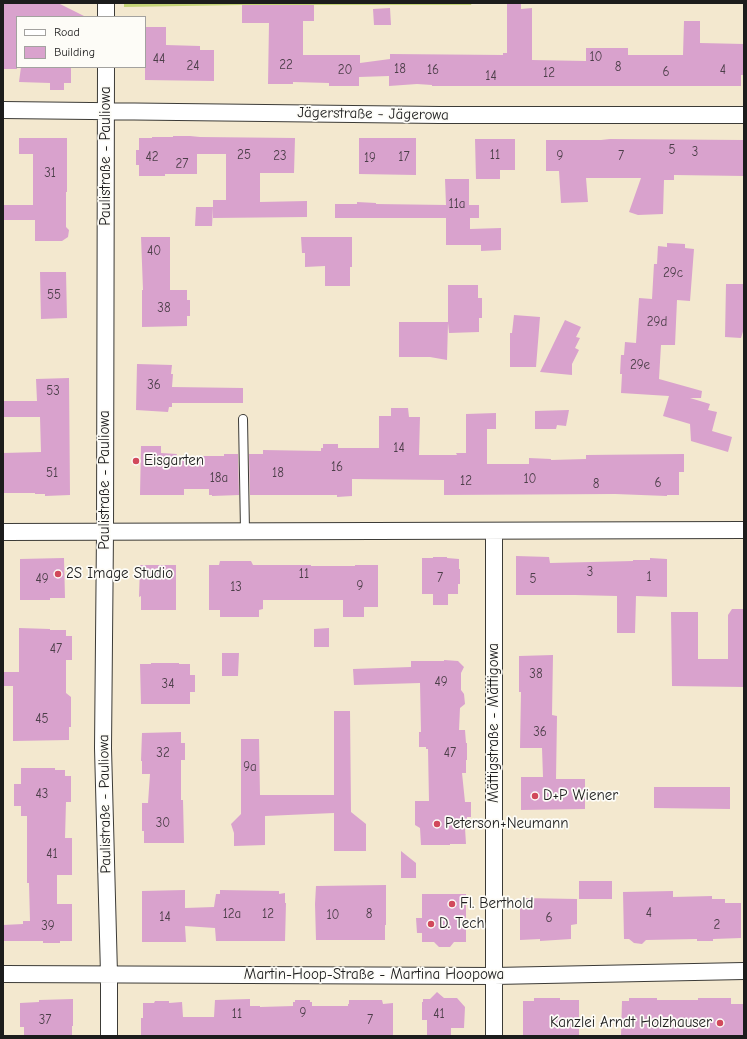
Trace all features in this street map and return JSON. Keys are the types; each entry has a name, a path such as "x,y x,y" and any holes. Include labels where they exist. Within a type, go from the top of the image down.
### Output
{"street":[{"path":"106,3 106,16"},
{"name":"Paulistraße - Pauliowa","path":"106,68 103,748 110,1036"},
{"name":"Jägerstraße - Jägerowa","path":"3,110 440,115 744,115"},
{"path":"3,532 744,530"},
{"name":"Mättigstraße - Mättigowa","path":"494,531 494,1036"},
{"name":"Martin-Hoop-Straße - Martina Hoopowa","path":"3,974 494,976 744,971"}],"lane":[{"path":"243,419 245,531"}],"green space":[{"path":"124,3 472,3 471,5 242,5 124,7"}],"building":[{"path":"3,3 58,3 84,16 16,16 17,69 3,69"},
{"path":"507,3 521,3 521,9 532,8 532,60 586,61 586,48 628,48 628,55 683,55 684,21 700,21 700,43 744,44 744,75 741,75 741,86 432,86 417,84 389,86 389,76 359,77 359,86 329,86 329,83 293,82 293,84 268,84 269,23 242,23 242,5 314,5 314,21 303,21 303,55 360,55 360,63 390,59 390,54 503,55 503,53 507,53"},
{"path":"390,8 391,25 374,25 373,9"},
{"path":"146,27 166,27 166,45 200,46 200,50 214,50 214,81 145,80"},
{"path":"21,68 71,68 71,83 64,83 64,90 50,90 50,83 19,82"},
{"path":"173,136 295,138 294,173 260,173 260,202 307,201 307,217 213,218 213,200 226,200 226,154 197,154 197,174 139,176 139,165 136,165 136,150 139,150 139,138"},
{"path":"19,138 67,138 66,227 69,230 68,237 62,241 35,241 35,220 3,220 3,205 33,205 33,154 19,154"},
{"path":"359,138 416,138 416,175 359,174"},
{"path":"475,139 515,139 515,170 500,170 500,179 476,179"},
{"path":"546,140 744,140 744,176 674,175 674,180 664,180 663,214 638,215 629,212 641,178 586,178 588,202 561,203 559,171 546,171"},
{"path":"445,179 469,179 469,205 479,205 479,218 470,218 470,229 501,228 501,250 481,251 481,245 446,245 446,218 335,218 335,204 357,204 357,202 376,204 446,205"},
{"path":"196,207 213,207 212,226 195,226"},
{"path":"141,237 170,237 170,290 187,290 187,300 190,300 190,316 187,316 187,326 142,327 143,290"},
{"path":"301,237 352,237 352,267 350,267 350,286 325,286 325,266 305,267 305,253 302,253"},
{"path":"667,243 685,244 685,248 694,249 690,301 677,300 675,345 661,345 659,379 702,391 701,398 690,398 710,404 708,410 717,412 712,431 732,437 728,452 691,441 690,424 663,416 669,396 621,393 621,355 624,355 625,342 636,343 639,298 652,299 654,264 657,264 658,246 667,247"},
{"path":"40,272 66,272 67,318 41,319"},
{"path":"726,284 744,284 744,328 741,338 725,337"},
{"path":"448,285 478,285 478,298 482,298 482,318 479,318 479,332 449,333 448,323 447,360 430,357 399,357 399,322 448,322"},
{"path":"514,315 540,317 536,367 510,367 510,333 512,333"},
{"path":"565,320 581,327 576,337 580,338 575,348 579,350 572,364 572,375 540,372"},
{"path":"137,364 172,365 172,387 243,388 243,403 172,403 172,407 169,407 168,412 136,410"},
{"path":"69,378 70,495 45,496 45,494 35,493 3,493 3,453 41,452 40,417 3,417 3,401 37,401 36,379"},
{"path":"391,408 408,408 409,417 420,417 419,455 457,455 456,453 466,453 466,414 496,413 496,429 487,429 487,464 529,464 529,458 551,460 586,459 586,455 684,454 684,472 679,472 679,495 444,495 444,480 352,479 352,496 250,495 249,454 263,454 263,450 321,451 323,444 338,444 338,448 379,448 379,416 391,416"},
{"path":"569,410 566,426 557,425 556,429 535,429 535,411"},
{"path":"141,446 161,446 161,453 177,454 176,456 224,456 224,454 238,454 239,495 212,496 209,495 209,489 184,489 184,495 140,495"},
{"path":"516,556 549,557 550,563 633,561 650,560 650,558 667,559 667,597 636,596 635,633 617,633 617,596 516,595"},
{"path":"433,557 459,559 460,584 458,584 458,594 448,594 448,605 433,605 433,594 422,594 422,558"},
{"path":"64,558 65,598 50,598 50,600 20,600 20,559"},
{"path":"220,561 251,561 253,565 378,565 378,607 364,607 364,617 343,617 343,600 263,600 263,609 259,610 259,617 220,617 220,610 209,610 209,565 219,565"},
{"path":"140,565 176,565 176,610 141,610 141,596 139,597"},
{"path":"732,609 744,609 744,687 672,686 671,612 698,612 698,659 728,659 728,615"},
{"path":"19,628 66,630 66,636 72,636 72,660 66,660 66,693 71,697 71,727 69,727 69,740 13,741 13,686 3,686 3,672 19,672"},
{"path":"329,628 329,647 314,647 314,629"},
{"path":"222,653 239,653 238,676 222,676"},
{"path":"553,655 552,715 557,716 556,779 585,779 585,809 521,810 521,777 543,777 542,748 520,748 521,692 519,692 519,656"},
{"path":"411,661 458,661 464,667 461,673 461,690 464,694 465,704 460,708 459,730 465,730 467,743 466,773 462,773 465,802 471,802 471,817 467,817 467,828 465,828 466,844 421,845 420,828 415,825 415,801 429,801 428,749 426,749 426,747 419,747 419,732 421,732 420,683 354,685 353,669 411,667"},
{"path":"140,664 190,664 190,675 195,675 195,692 190,692 190,704 141,704"},
{"path":"334,711 350,711 351,812 366,824 366,851 334,851 334,813 265,816 265,845 234,846 234,833 231,824 241,814 241,739 259,739 260,795 334,795"},
{"path":"181,732 181,743 185,743 185,760 181,760 181,800 183,800 184,843 144,843 144,831 142,831 142,803 148,803 150,774 142,774 142,733"},
{"path":"21,768 55,768 55,770 65,770 65,776 71,776 71,802 66,802 65,838 72,838 72,875 57,875 57,904 72,904 72,941 43,943 43,941 3,941 3,925 23,924 23,921 30,921 29,883 27,883 27,816 21,816 21,806 14,806 14,784 21,784"},
{"path":"654,787 730,787 730,809 654,808"},
{"path":"401,851 416,863 416,878 401,878"},
{"path":"579,881 612,881 612,899 579,899"},
{"path":"386,885 385,940 316,940 316,886"},
{"path":"185,890 185,908 214,907 216,894 220,894 220,890 279,891 279,894 285,893 285,941 216,941 215,928 185,926 186,942 142,942 142,891"},
{"path":"673,891 673,897 712,896 712,899 725,899 725,903 741,903 741,938 713,939 713,941 697,941 697,939 646,940 642,944 634,943 629,939 624,939 623,892"},
{"path":"422,894 466,894 466,942 454,942 450,947 439,947 434,942 422,942 422,933 417,933 416,918 422,918"},
{"path":"522,898 577,899 577,924 571,925 571,939 540,941 540,939 520,940 520,902 522,902"},
{"path":"437,992 444,998 457,998 465,1007 464,1028 451,1028 451,1036 427,1036 427,1020 422,1020 422,1002 423,999 430,999"},
{"path":"534,998 579,1000 579,1036 523,1036 523,1001 534,1001"},
{"path":"629,998 698,1000 698,998 731,998 731,1004 744,1004 744,1036 621,1036 622,1001 629,1001"},
{"path":"73,999 72,1036 24,1036 24,1027 20,1027 20,1003 39,1002 39,1000"},
{"path":"250,999 250,1006 260,1007 293,1006 293,1002 295,1002 295,1000 310,1000 310,1002 312,1002 312,1006 348,1006 349,1000 382,1000 383,1004 393,1003 393,1036 141,1036 143,1003 154,1003 155,1001 169,1001 169,1003 182,1002 183,1017 214,1017 215,1000"}],"place":[{"name":"Eisgarten","path":"136,461"},
{"name":"2S Image Studio","path":"58,574"},
{"name":"D+P Wiener","path":"535,796"},
{"name":"Peterson+Neumann","path":"437,824"},
{"name":"Fl. Berthold","path":"452,904"},
{"name":"D. Tech","path":"431,924"},
{"name":"Kanzlei Arndt Holzhauser","path":"720,1023"}]}
